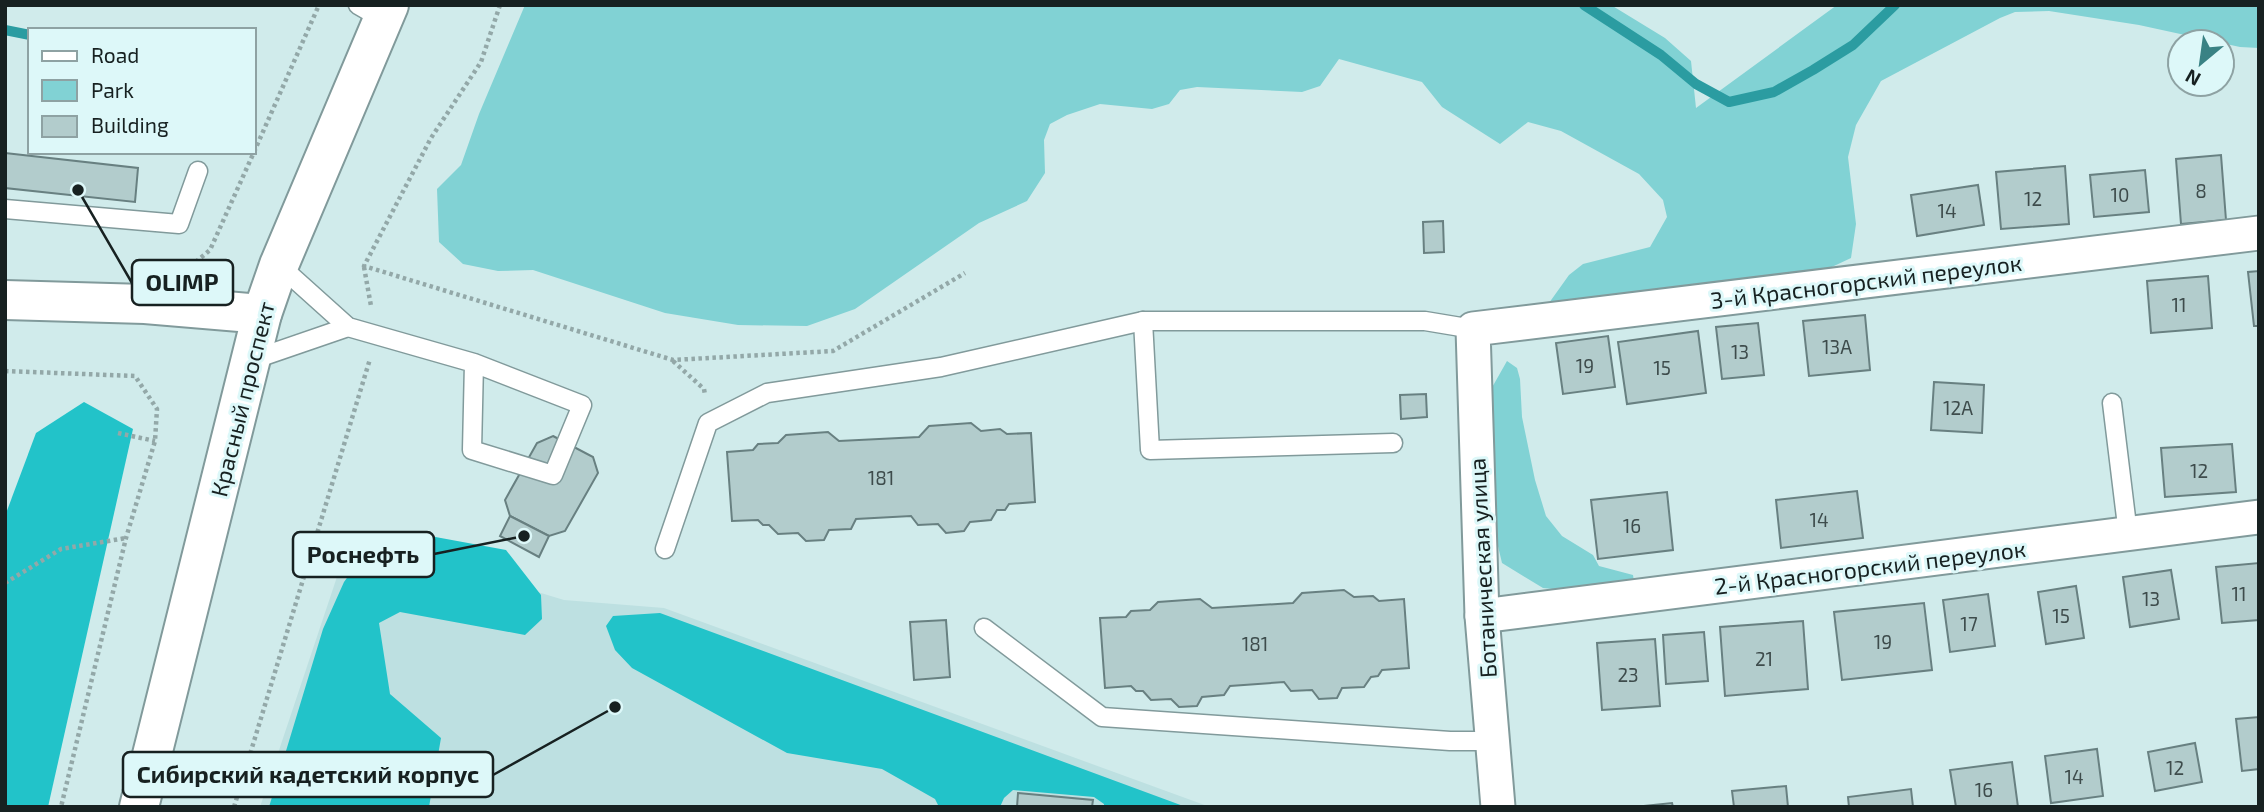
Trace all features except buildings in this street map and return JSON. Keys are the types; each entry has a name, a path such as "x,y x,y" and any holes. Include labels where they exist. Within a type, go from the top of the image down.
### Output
{"main road":[{"name":"Красный проспект","path":"139,807 262,314 377,10"},
{"path":"5,300 145,304 262,314"}],"street":[{"name":"3-й Красногорский переулок","path":"1473,329 2259,233"},
{"name":"Ботаническая улица","path":"1473,329 1482,616 1498,807"},
{"name":"2-й Красногорский переулок","path":"1482,616 2259,517"}],"lane":[{"path":"5,209 179,224 198,171"},
{"path":"279,265 348,327 474,363 582,405 553,475 472,450 474,363"},
{"path":"665,549 708,424 767,393 941,367 1143,321 1425,321 1473,329"},
{"path":"1143,321 1150,450 1393,443"},
{"path":"249,361 348,327"},
{"path":"2112,404 2128,534"},
{"path":"984,628 1102,718 1450,741 1492,741"}],"path":[{"path":"256,147 319,5"},
{"path":"234,807 377,336 364,266 430,138 481,62 500,5"},
{"path":"183,273 210,250 253,154"},
{"path":"364,266 673,360 833,351 965,273"},
{"path":"673,360 704,389 708,424"},
{"path":"5,371 135,376 157,409 155,441 126,538 61,807"},
{"path":"118,433 155,441"},
{"path":"5,583 61,549 126,538"}],"shaded area":[{"path":"84,402 133,429 48,807 5,807 5,516 36,433"},
{"path":"403,531 506,550 541,595 542,619 525,635 400,612 379,623 390,694 441,738 429,807 269,807 323,629 344,582 365,553"},
{"path":"351,535 564,600 664,608 1210,807 260,807"},
{"path":"660,613 1186,807 1104,807 1104,804 1094,797 1013,790 1004,798 1000,807 939,807 935,799 882,769 787,753 632,668 615,650 606,626 613,616"}],"green space":[{"path":"525,5 1611,5 1665,38 1691,61 1696,108 1837,5 2259,5 2259,48 2236,46 2236,28 2166,28 2166,31 2049,11 2015,12 1881,81 1856,125 1848,157 1856,224 1851,258 1819,273 1783,274 1760,294 1549,303 1569,275 1583,264 1650,247 1667,217 1663,200 1639,174 1561,131 1528,122 1500,144 1442,107 1422,82 1339,59 1320,86 1302,92 1197,87 1180,90 1169,104 1152,109 1100,104 1067,115 1050,124 1044,140 1045,173 1027,201 979,223 855,309 807,326 738,325 665,313 533,270 498,271 463,264 439,242 437,189 461,165 479,114"},
{"path":"1507,361 1517,368 1520,379 1522,417 1535,480 1546,516 1562,536 1593,555 1599,566 1633,575 1635,588 1600,594 1543,588 1502,563 1483,483 1490,391"}],"waterway":[{"path":"1584,5 1661,55 1696,84 1729,102 1774,92 1813,70 1853,45 1895,5"},
{"path":"5,30 28,35"}],"place":[{"name":"OLIMP","path":"78,190"},
{"name":"Роснефть","path":"524,536"},
{"name":"Сибирский кадетский корпус","path":"615,707"}]}
